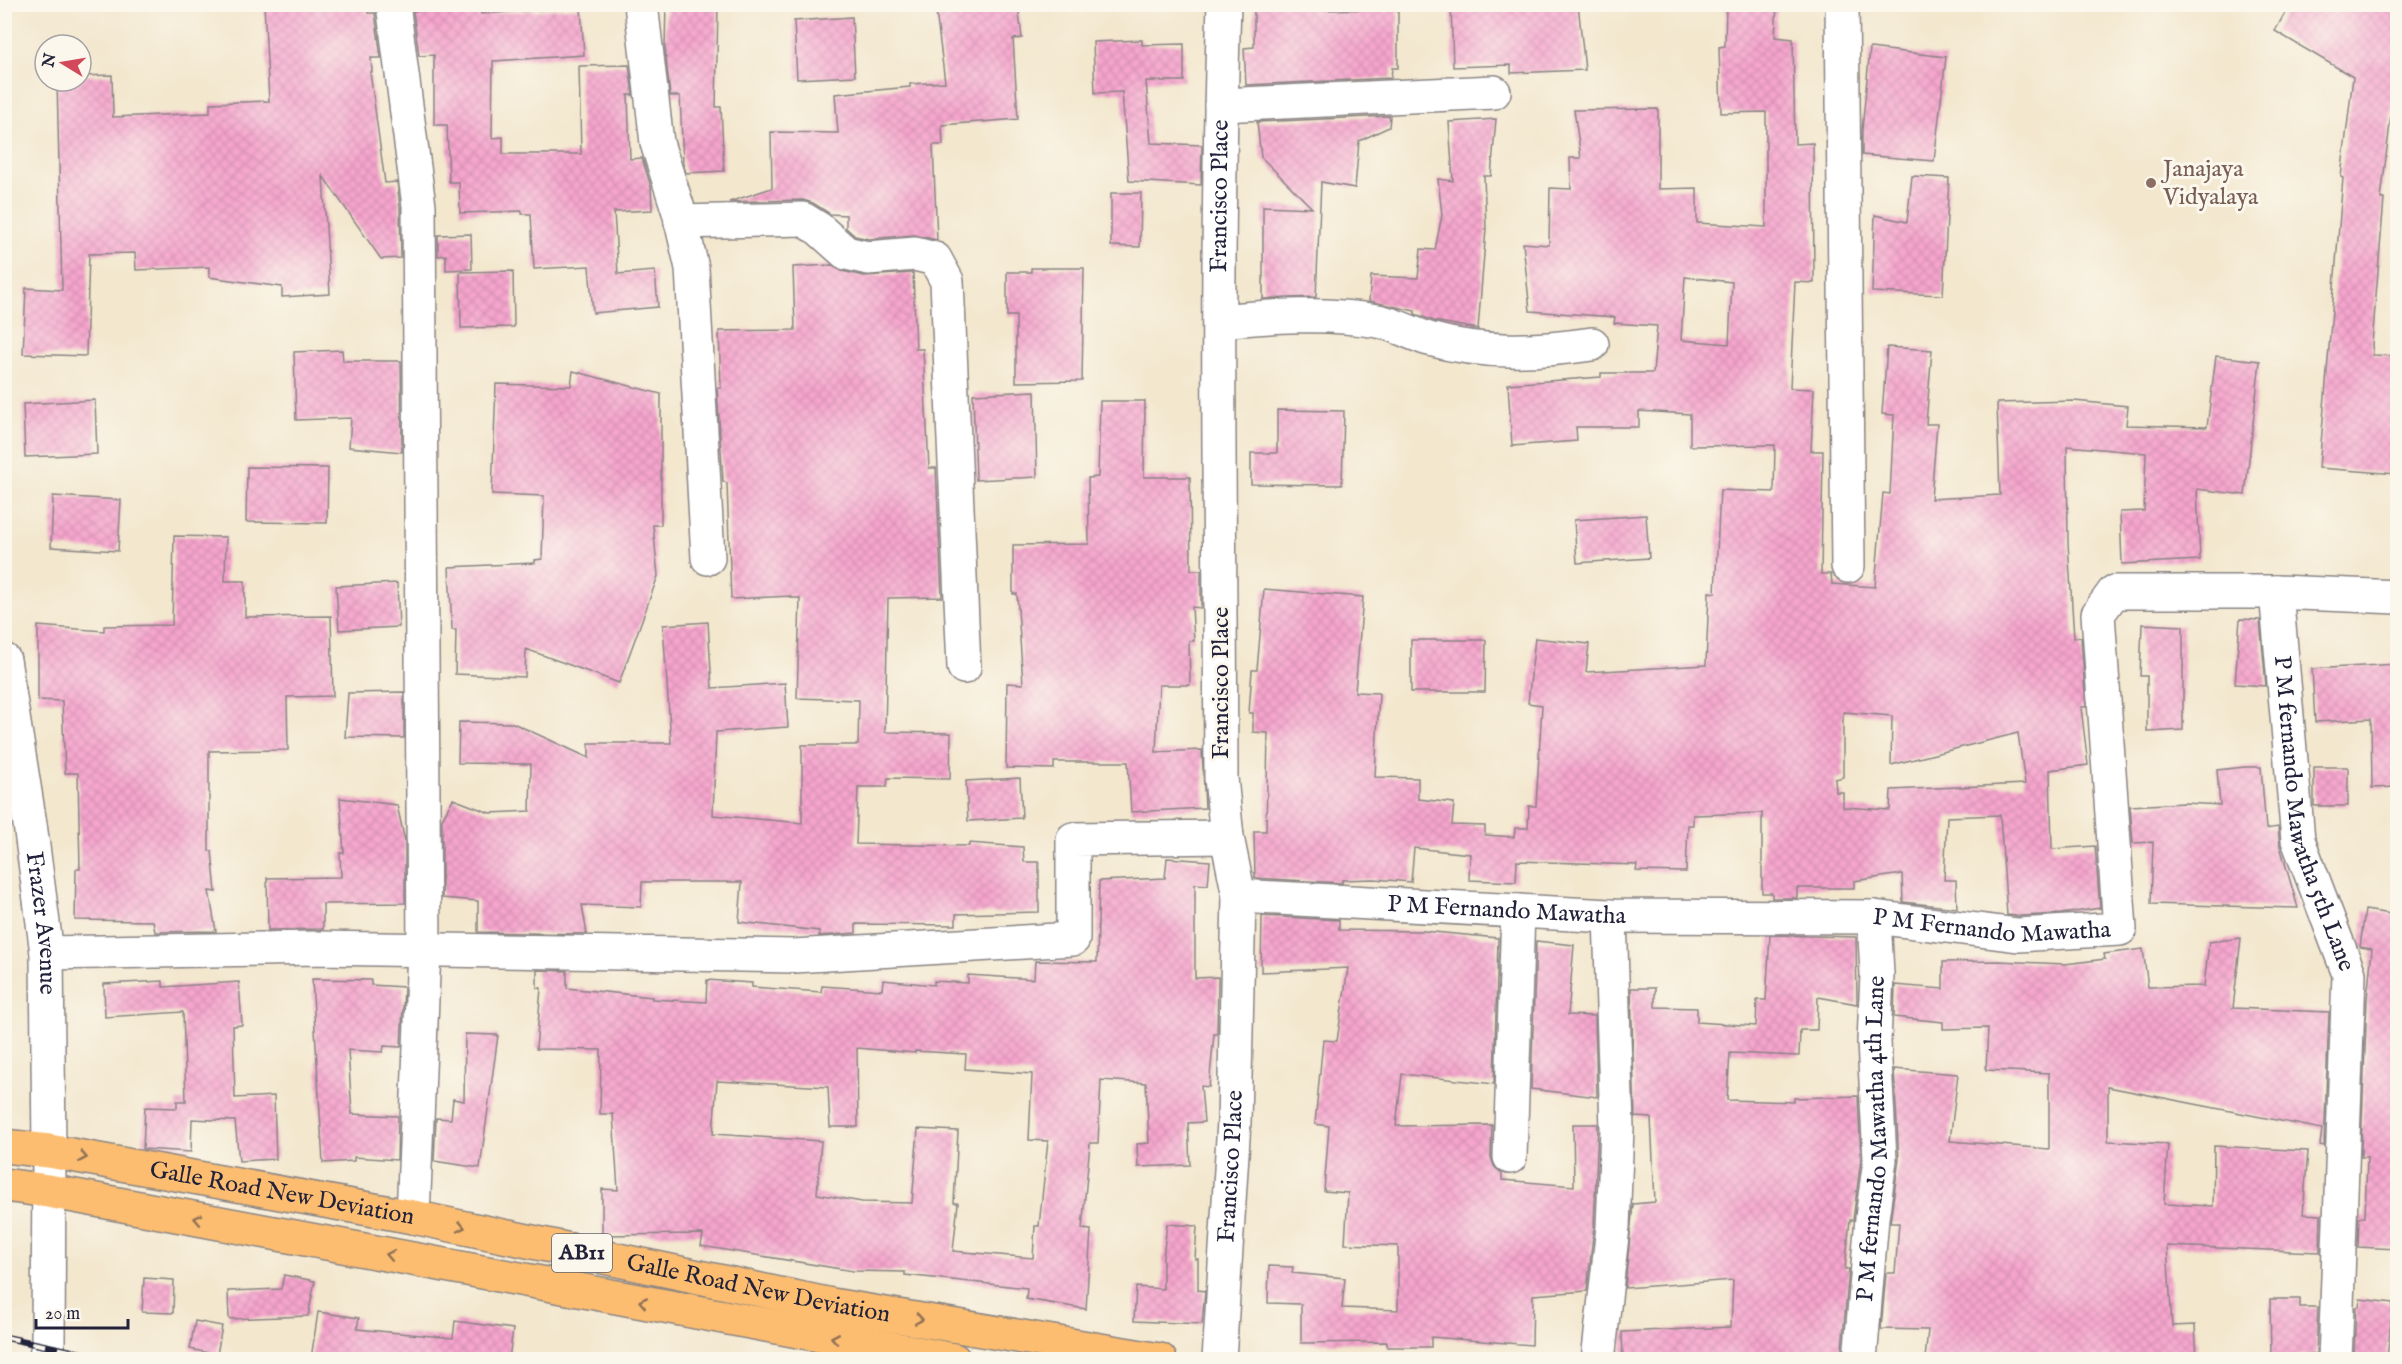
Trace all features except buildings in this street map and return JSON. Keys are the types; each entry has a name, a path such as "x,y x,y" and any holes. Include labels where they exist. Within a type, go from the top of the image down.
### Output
{"main road":[{"name":"Galle Road New Deviation","path":"4,1146 49,1151 413,1217 832,1305 1160,1359"},
{"name":"Galle Road New Deviation","path":"4,1185 48,1191 954,1359"}],"street":[{"path":"393,4 419,206 424,950 413,1217"},
{"path":"641,4 657,143 681,222 692,268 708,558"},
{"name":"Francisco Place","path":"1219,1359 1234,1122 1239,896 1227,837 1221,778 1219,321 1224,4"},
{"path":"1842,4 1848,566"},
{"path":"1221,105 1494,92"},
{"path":"681,222 803,219 819,229 846,253 868,258 915,254 935,259 947,281 964,667"},
{"path":"1219,321 1287,315 1324,315 1380,321 1429,339 1476,349 1502,351 1592,344"},
{"name":"P M Fernando Mawatha","path":"1239,896 1610,916 1874,917 2018,935 2120,929 2098,614 2114,592 2276,592 2397,597"},
{"name":"P M fernando Mawatha 5th Lane","path":"2276,592 2298,840 2349,974 2335,1359"},
{"name":"Frazer Avenue","path":"4,660 30,824 47,953 49,1151 48,1345 45,1359"},
{"path":"47,953 318,948 794,956 1073,939 1073,839 1227,837"},
{"path":"1510,1157 1518,911"},
{"path":"1598,1359 1613,1227 1617,1128 1610,916"},
{"name":"P M fernando Mawatha 4th Lane","path":"1860,1359 1872,1218 1880,1160 1875,1042 1877,974 1874,917"}],"railway":[{"path":"4,1337 112,1360"}],"place":[{"name":"Janajaya Vidyalaya","path":"2151,183"}]}
